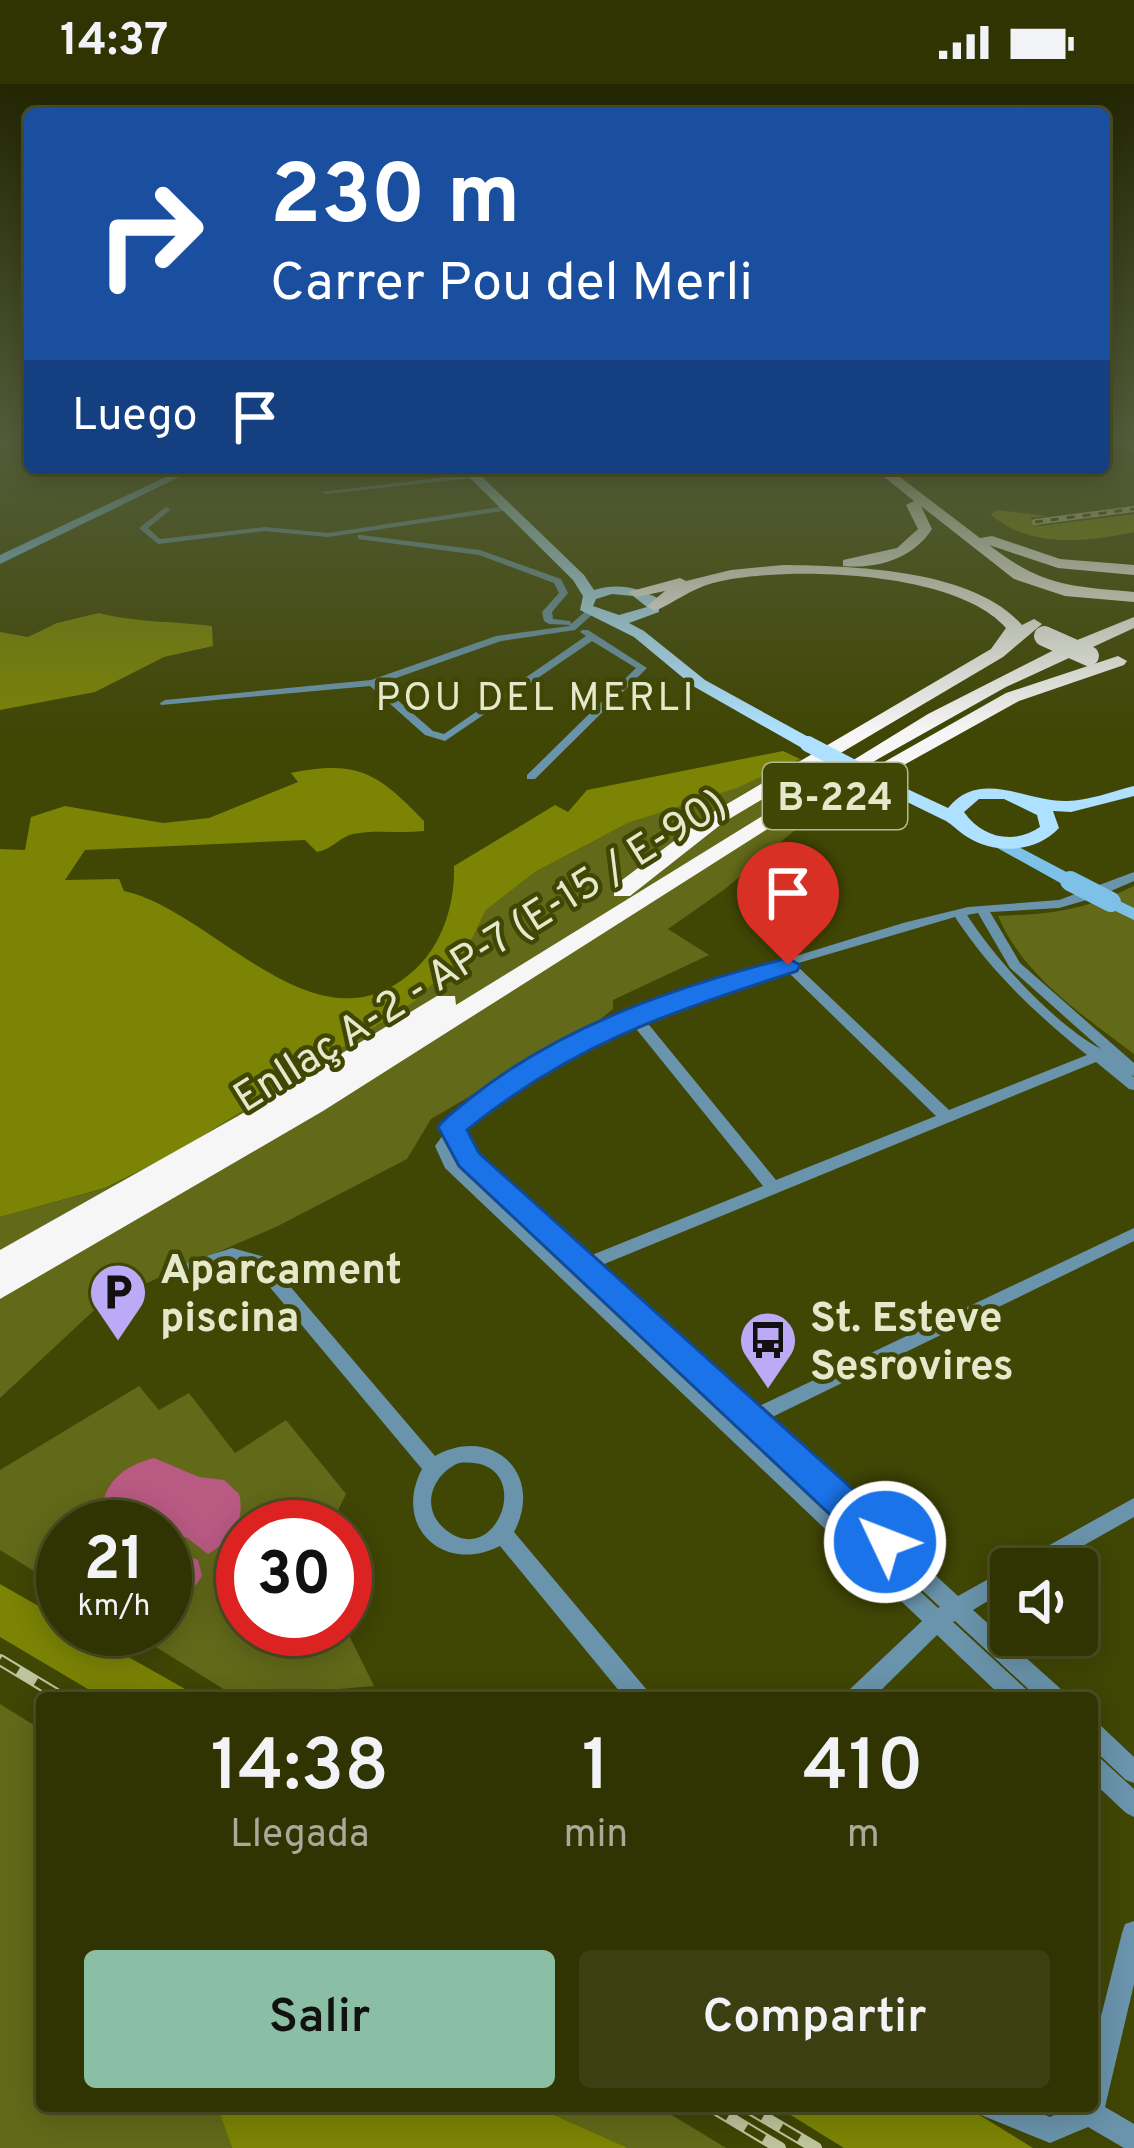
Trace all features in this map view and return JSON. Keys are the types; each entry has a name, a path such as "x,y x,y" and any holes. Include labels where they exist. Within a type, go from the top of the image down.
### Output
{"highway":[{"path":"628,591 742,570 891,556 919,539"},
{"path":"955,539 1018,593"},
{"path":"974,539 1020,576 1082,593 1106,593 1133,606"},
{"path":"995,539 1036,557 1134,571"},
{"path":"651,610 681,588 760,570 867,574 954,592 994,606 1015,628 997,653"},
{"path":"631,896 717,818 997,653 1040,617 1082,593"},
{"name":"Enllaç A-2 - AP-7 (E-15 / E-90)","path":"0,1264 248,1123 890,742 1133,606"},
{"path":"1040,617 1089,656 1126,662"},
{"path":"1030,691 1126,662"},
{"path":"1030,691 1088,674 1134,678"},
{"name":"B-224","path":"631,896 1030,691"},
{"name":"Enllaç A-2 - AP-7 (E-15 / E-90)","path":"0,1287 339,1091 631,896"}],"main road":[{"path":"0,560 43,539"},
{"path":"539,539 579,578 595,609"},
{"path":"579,578 650,598 651,610 639,634"},
{"path":"595,609 628,591"},
{"path":"595,609 651,610"},
{"name":"B-224","path":"595,609 639,634 699,683 957,820 975,834 998,841 1134,914"},
{"name":"B-224","path":"907,794 965,799 1007,794 1065,808 1134,791"},
{"name":"B-224","path":"957,820 958,804 965,799"},
{"path":"1036,804 1050,820 1034,850 1045,868"},
{"path":"998,841 1043,834 1134,804"}],"street":[{"path":"383,539 480,553 558,581 563,593 547,612 549,621 574,623 642,668 531,777"},
{"path":"165,703 372,683 499,638 559,632 595,609"},
{"path":"372,683 428,733 445,738 591,637"},
{"path":"1046,1692 945,1614 578,1269 469,1159 452,1127 544,1060 634,1016 959,913 1068,903 1134,875"},
{"path":"982,909 1015,965 1134,1085"},
{"path":"959,913 1010,981 1104,1054 1134,1071"},
{"path":"788,965 946,1116"},
{"path":"634,1016 772,1186"},
{"path":"578,1269 1104,1054"},
{"path":"742,1424 1134,1234"},
{"path":"194,1267 232,1254 259,1262 434,1469"},
{"path":"462,1456 492,1460 504,1468 513,1479 517,1506 501,1532 470,1545 437,1537 419,1511 419,1496 434,1469 462,1456"},
{"path":"1061,1548 1134,1507"},
{"path":"501,1532 634,1692"},
{"path":"863,1692 945,1614 990,1588"},
{"path":"945,1614 1014,1692"},
{"path":"1098,1739 1134,1772"},
{"path":"1098,1772 1134,1805"},
{"path":"1098,2080 1134,1933"},
{"path":"1005,2112 1050,2130 1090,2113 1134,2139"}],"green space":[{"path":"99,613 212,626 213,646 164,657 95,692 0,710 0,632 28,637 57,623"},
{"path":"783,751 800,759 737,788 628,823 535,872 486,910 465,953 414,1002 176,1153 105,1188 0,1217 0,849 25,850 31,817 65,806 163,823 209,818 298,782 291,773 334,768 380,781 424,821 424,831 353,834 317,852 305,840 85,850 65,880 119,879 124,891 158,903 265,970 301,989 338,998 375,994 411,973 431,951 444,924 454,866 555,805 568,812 587,790"},
{"path":"800,759 862,795 795,830 668,929 709,955 613,1000 613,1009 597,1022 431,1119 407,1159 278,1226 103,1302 0,1398 0,1217 106,1188 176,1153 414,1002 465,953 486,910 535,872 628,823 736,788"},
{"path":"1134,886 1134,1054 1039,976 998,916 1068,909"},
{"path":"139,1386 159,1410 189,1393 235,1453 286,1420 346,1494 343,1500 216,1500 216,1656 359,1656 374,1686 228,1692 170,1656 192,1656 192,1500 36,1500 36,1572 0,1550 0,1470"},
{"path":"0,1584 36,1605 36,1656 127,1656 190,1692 93,1692 0,1637"},
{"path":"0,1704 36,1726 36,2112 219,2112 232,2148 0,2148"},
{"path":"219,2112 547,2112 628,2148 232,2148"},
{"path":"547,2112 667,2112 726,2148 628,2148"},
{"path":"786,2112 975,2112 1033,2148 844,2148"}],"shaded area":[{"path":"154,1458 199,1477 224,1480 239,1494 240,1500 216,1500 216,1548 208,1554 192,1542 192,1500 104,1500 112,1482 130,1467"},
{"path":"192,1558 198,1560 202,1576 192,1590"}],"railway":[{"path":"0,1660 53,1692"},
{"path":"720,2112 780,2148"},
{"path":"755,2112 816,2148"}],"place":[{"name":"Aparcament piscina","path":"118,1343"},
{"name":"St. Esteve Sesrovires","path":"768,1391"}],"district":[{"name":"POU DEL MERLI","path":"536,696"}],"route":[{"path":"788,965 634,1016 582,1040 507,1083 452,1127 469,1159 885,1542"}]}
